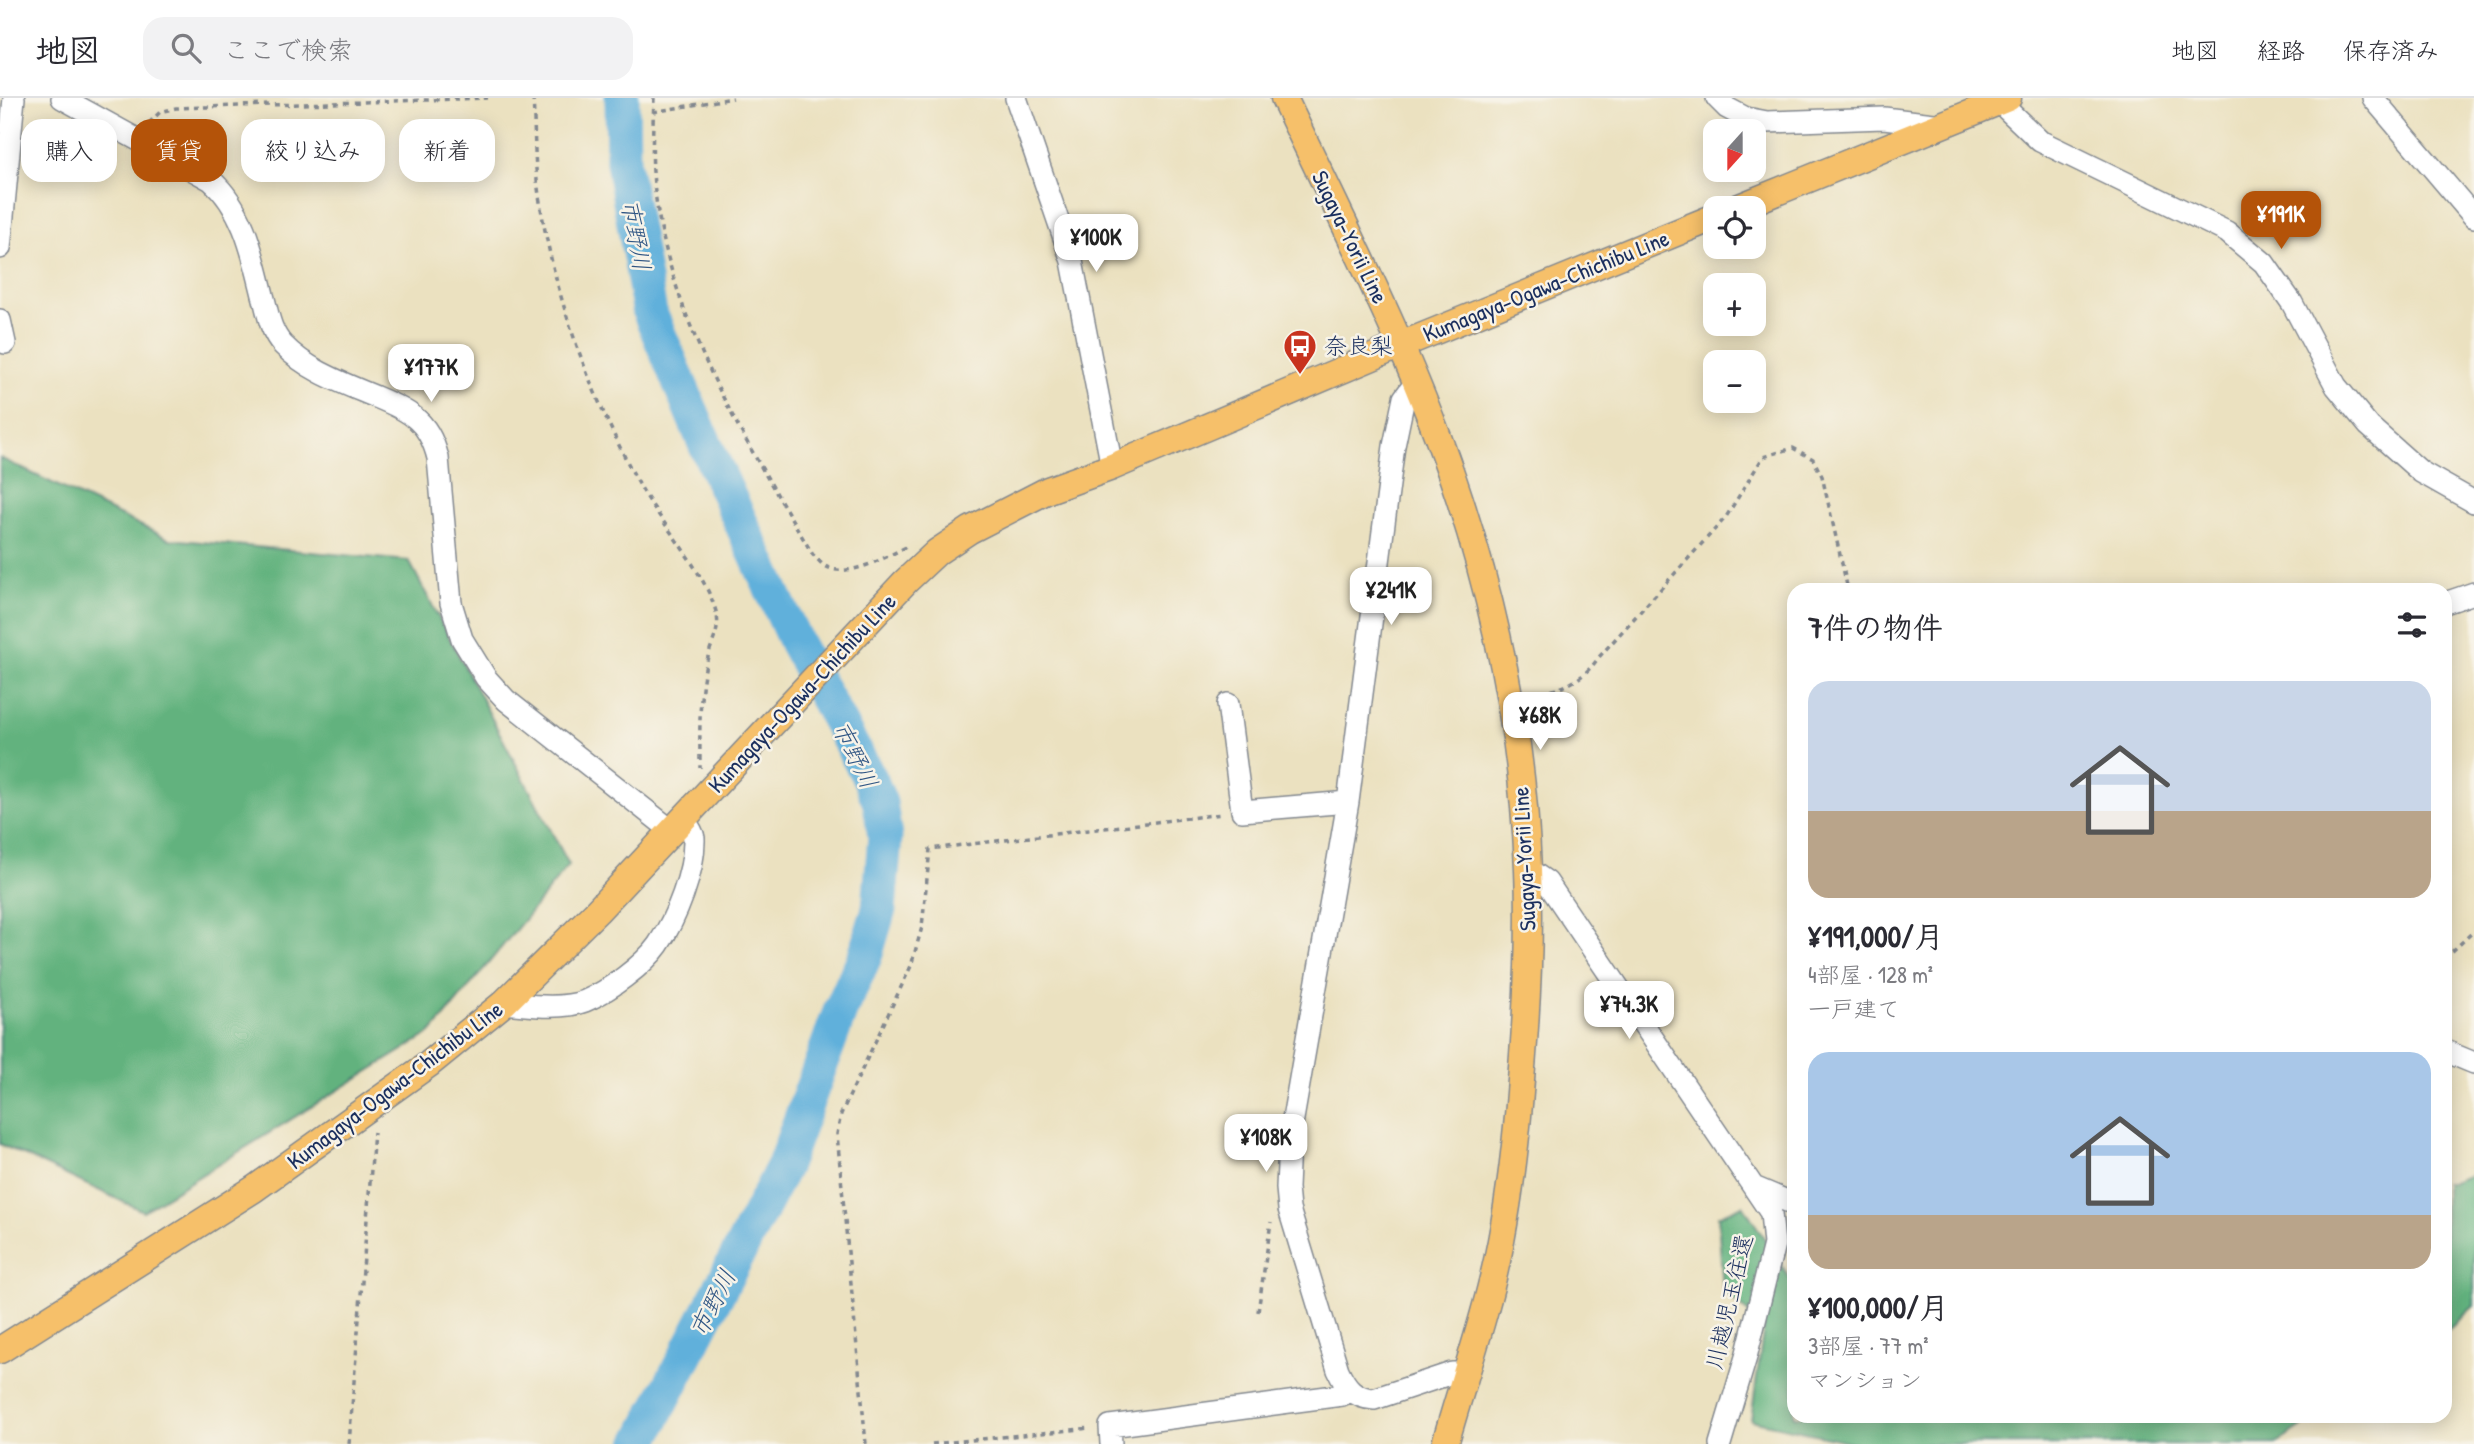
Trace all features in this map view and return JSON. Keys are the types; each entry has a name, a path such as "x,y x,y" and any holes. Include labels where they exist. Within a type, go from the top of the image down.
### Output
{"main road":[{"name":"Sugaya-Yorii Line","path":"1284,98 1401,345 1459,496 1476,551 1510,703 1521,787 1528,869 1527,1015 1513,1168 1490,1290 1445,1444"},
{"path":"1766,196 2004,100"},
{"name":"Kumagaya-Ogawa-Chichibu Line","path":"0,1350 254,1189 368,1110 504,1003 597,911 905,582 937,552 970,530 1048,489 1112,467 1703,222"}],"street":[{"path":"0,248 14,98"},
{"path":"62,98 131,135"},
{"path":"1016,98 1072,261 1112,467"},
{"path":"1717,98 1727,108 1746,118 1767,122 1884,118 1942,125"},
{"path":"2373,98 2474,217"},
{"path":"2004,100 2040,141 2227,232 2264,263 2292,303 2336,386 2369,426 2421,472 2474,502"},
{"path":"213,182 224,192 241,223 273,330 281,342 312,368 414,416 434,441 438,457 451,603 462,639 486,678 506,700 686,817 694,836 684,891 673,918 657,947 623,978 584,1001 543,1006 504,1003"},
{"path":"0,320 5,343"},
{"path":"1416,382 1404,398 1394,446 1348,802 1289,1142 1287,1188 1289,1209 1338,1370 1350,1391 1363,1399 1374,1399 1452,1373 1465,1373"},
{"path":"2452,601 2474,593"},
{"path":"1228,704 1242,811 1348,802"},
{"name":"川越児玉往還","path":"1528,869 1547,882 1770,1213 1774,1244 1746,1357 1720,1444"},
{"path":"2452,1054 2474,1063"},
{"path":"1754,1188 1787,1201"},
{"path":"1110,1435 1342,1395 1350,1391"}],"path":[{"path":"153,119 160,112 176,108 488,98"},
{"path":"533,98 537,186 558,292 571,329 601,404 639,485 702,582 717,615 718,626 708,655 702,688 686,817"},
{"path":"654,98 654,182 663,237 687,319 725,405 813,555 825,567 844,571 873,564 919,541"},
{"path":"653,112 733,98"},
{"path":"1510,703 1571,685 1589,671 1726,517 1763,457 1793,448 1813,459 1822,476 1846,583"},
{"path":"866,1444 837,1134 841,1114 911,966 922,928 930,849 1242,811"},
{"path":"2452,951 2474,931"},
{"path":"349,1444 374,1141 374,1127 368,1110"},
{"path":"1258,1312 1271,1219"},
{"path":"932,1444 1110,1435"}],"green space":[{"path":"0,458 169,539 409,561 569,865 432,1032 143,1211 0,1144"},
{"path":"2474,1174 2474,1306 2452,1326 2452,1183"},
{"path":"1743,1205 1787,1274 1787,1423 2308,1423 2276,1444 1859,1444 1751,1420 1764,1326 1723,1291 1718,1216"}],"waterway":[{"name":"市野川","path":"622,98 623,162 650,313 706,446 796,643 871,781 880,803 885,837 879,909 865,956 841,1009 784,1165 640,1444"}],"place":[{"name":"奈良梨","path":"1300,376"}]}
